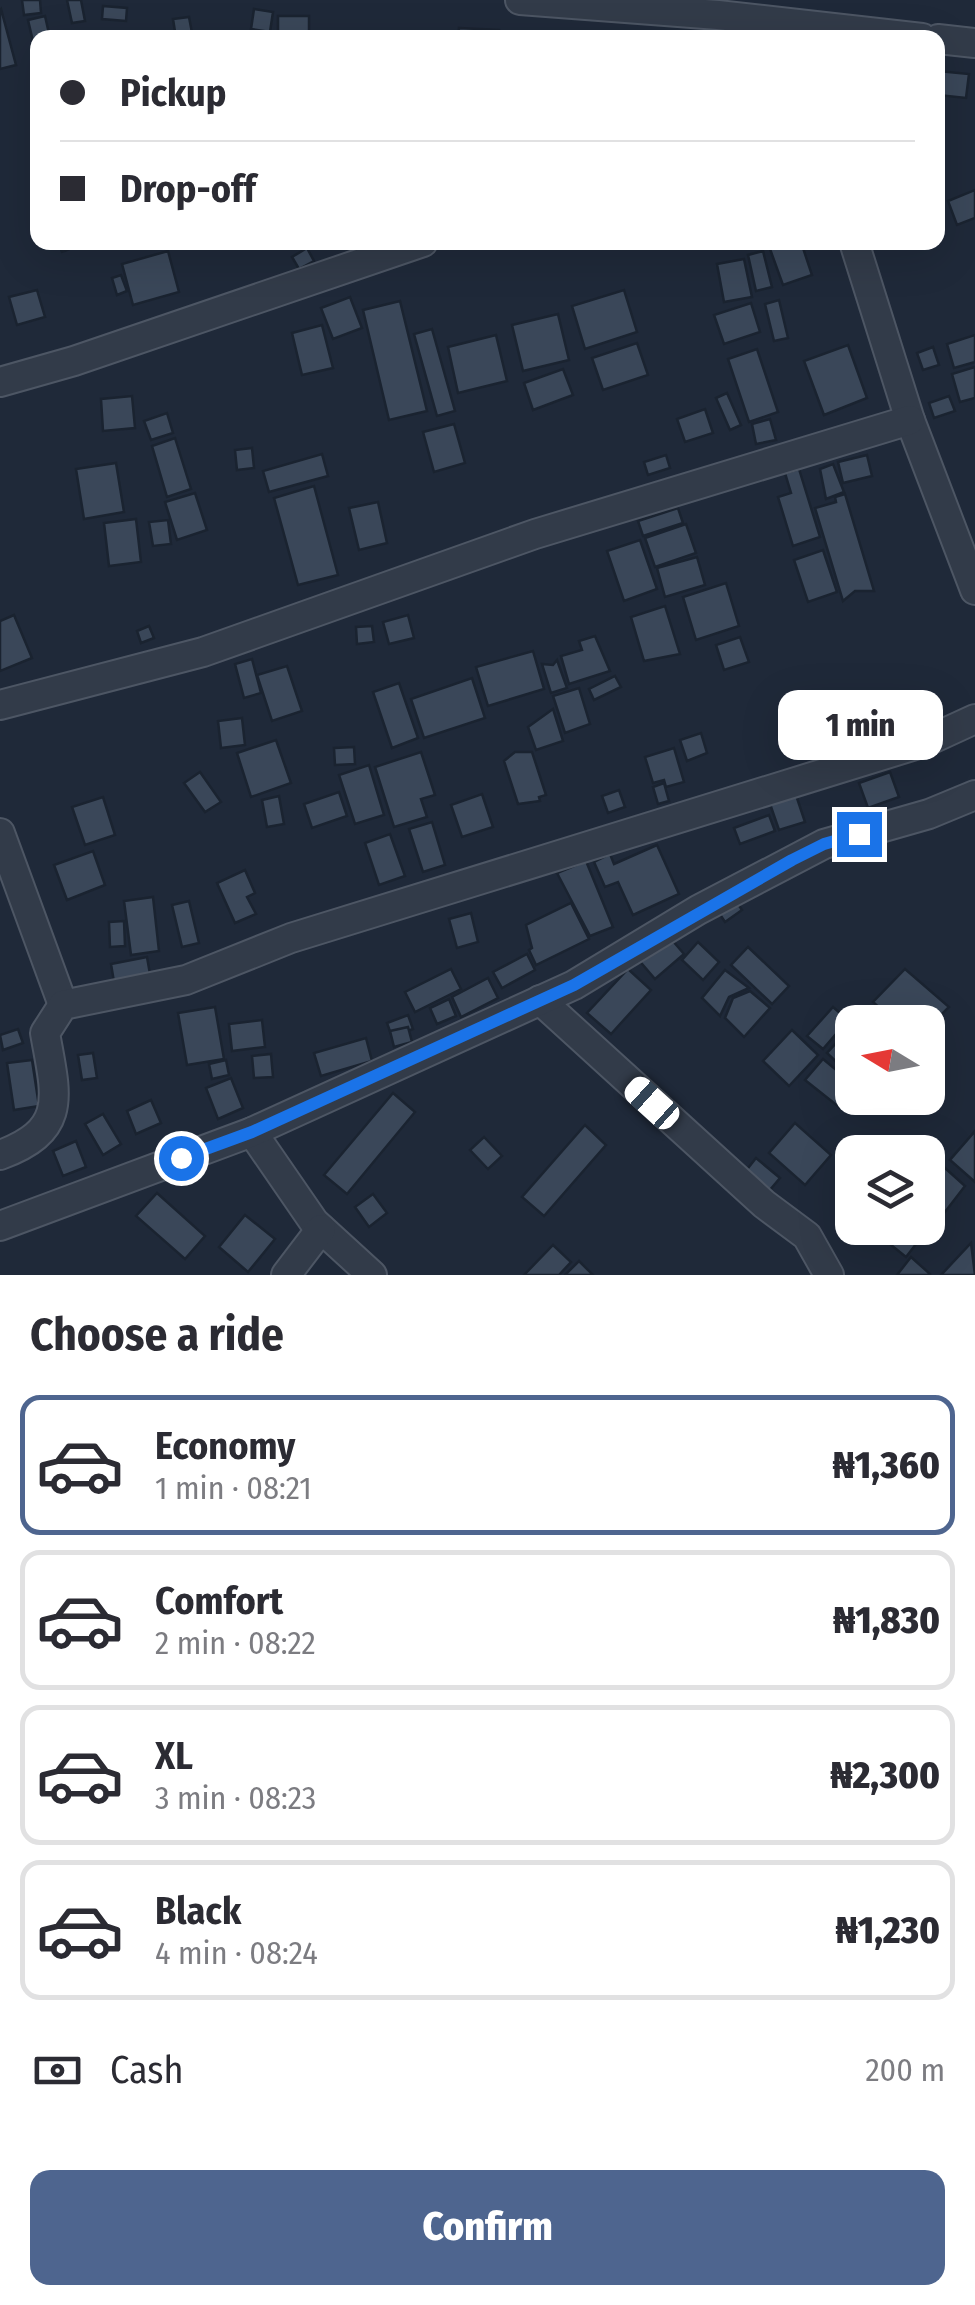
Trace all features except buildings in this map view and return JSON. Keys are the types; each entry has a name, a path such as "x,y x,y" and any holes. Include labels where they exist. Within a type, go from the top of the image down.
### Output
{"street":[{"path":"520,0 714,7 831,30"},
{"path":"945,40 975,42"},
{"path":"0,382 74,361 400,250"},
{"path":"857,250 910,420 975,590"},
{"path":"0,704 203,652 535,534 910,420"},
{"path":"0,1155 33,1143 51,1119 53,1080 45,1033 63,1005 186,980 290,938 925,742 975,719"},
{"path":"0,1226 252,1132 540,1000 824,844 929,814 975,795"},
{"path":"0,833 63,1005"},
{"path":"540,1000 764,1204 807,1236 829,1275"},
{"path":"252,1132 322,1229 372,1275"},
{"path":"286,1275 322,1229"}],"route":[{"path":"181,1158 252,1132 574,985 698,910 792,860 824,844 859,834"}]}
